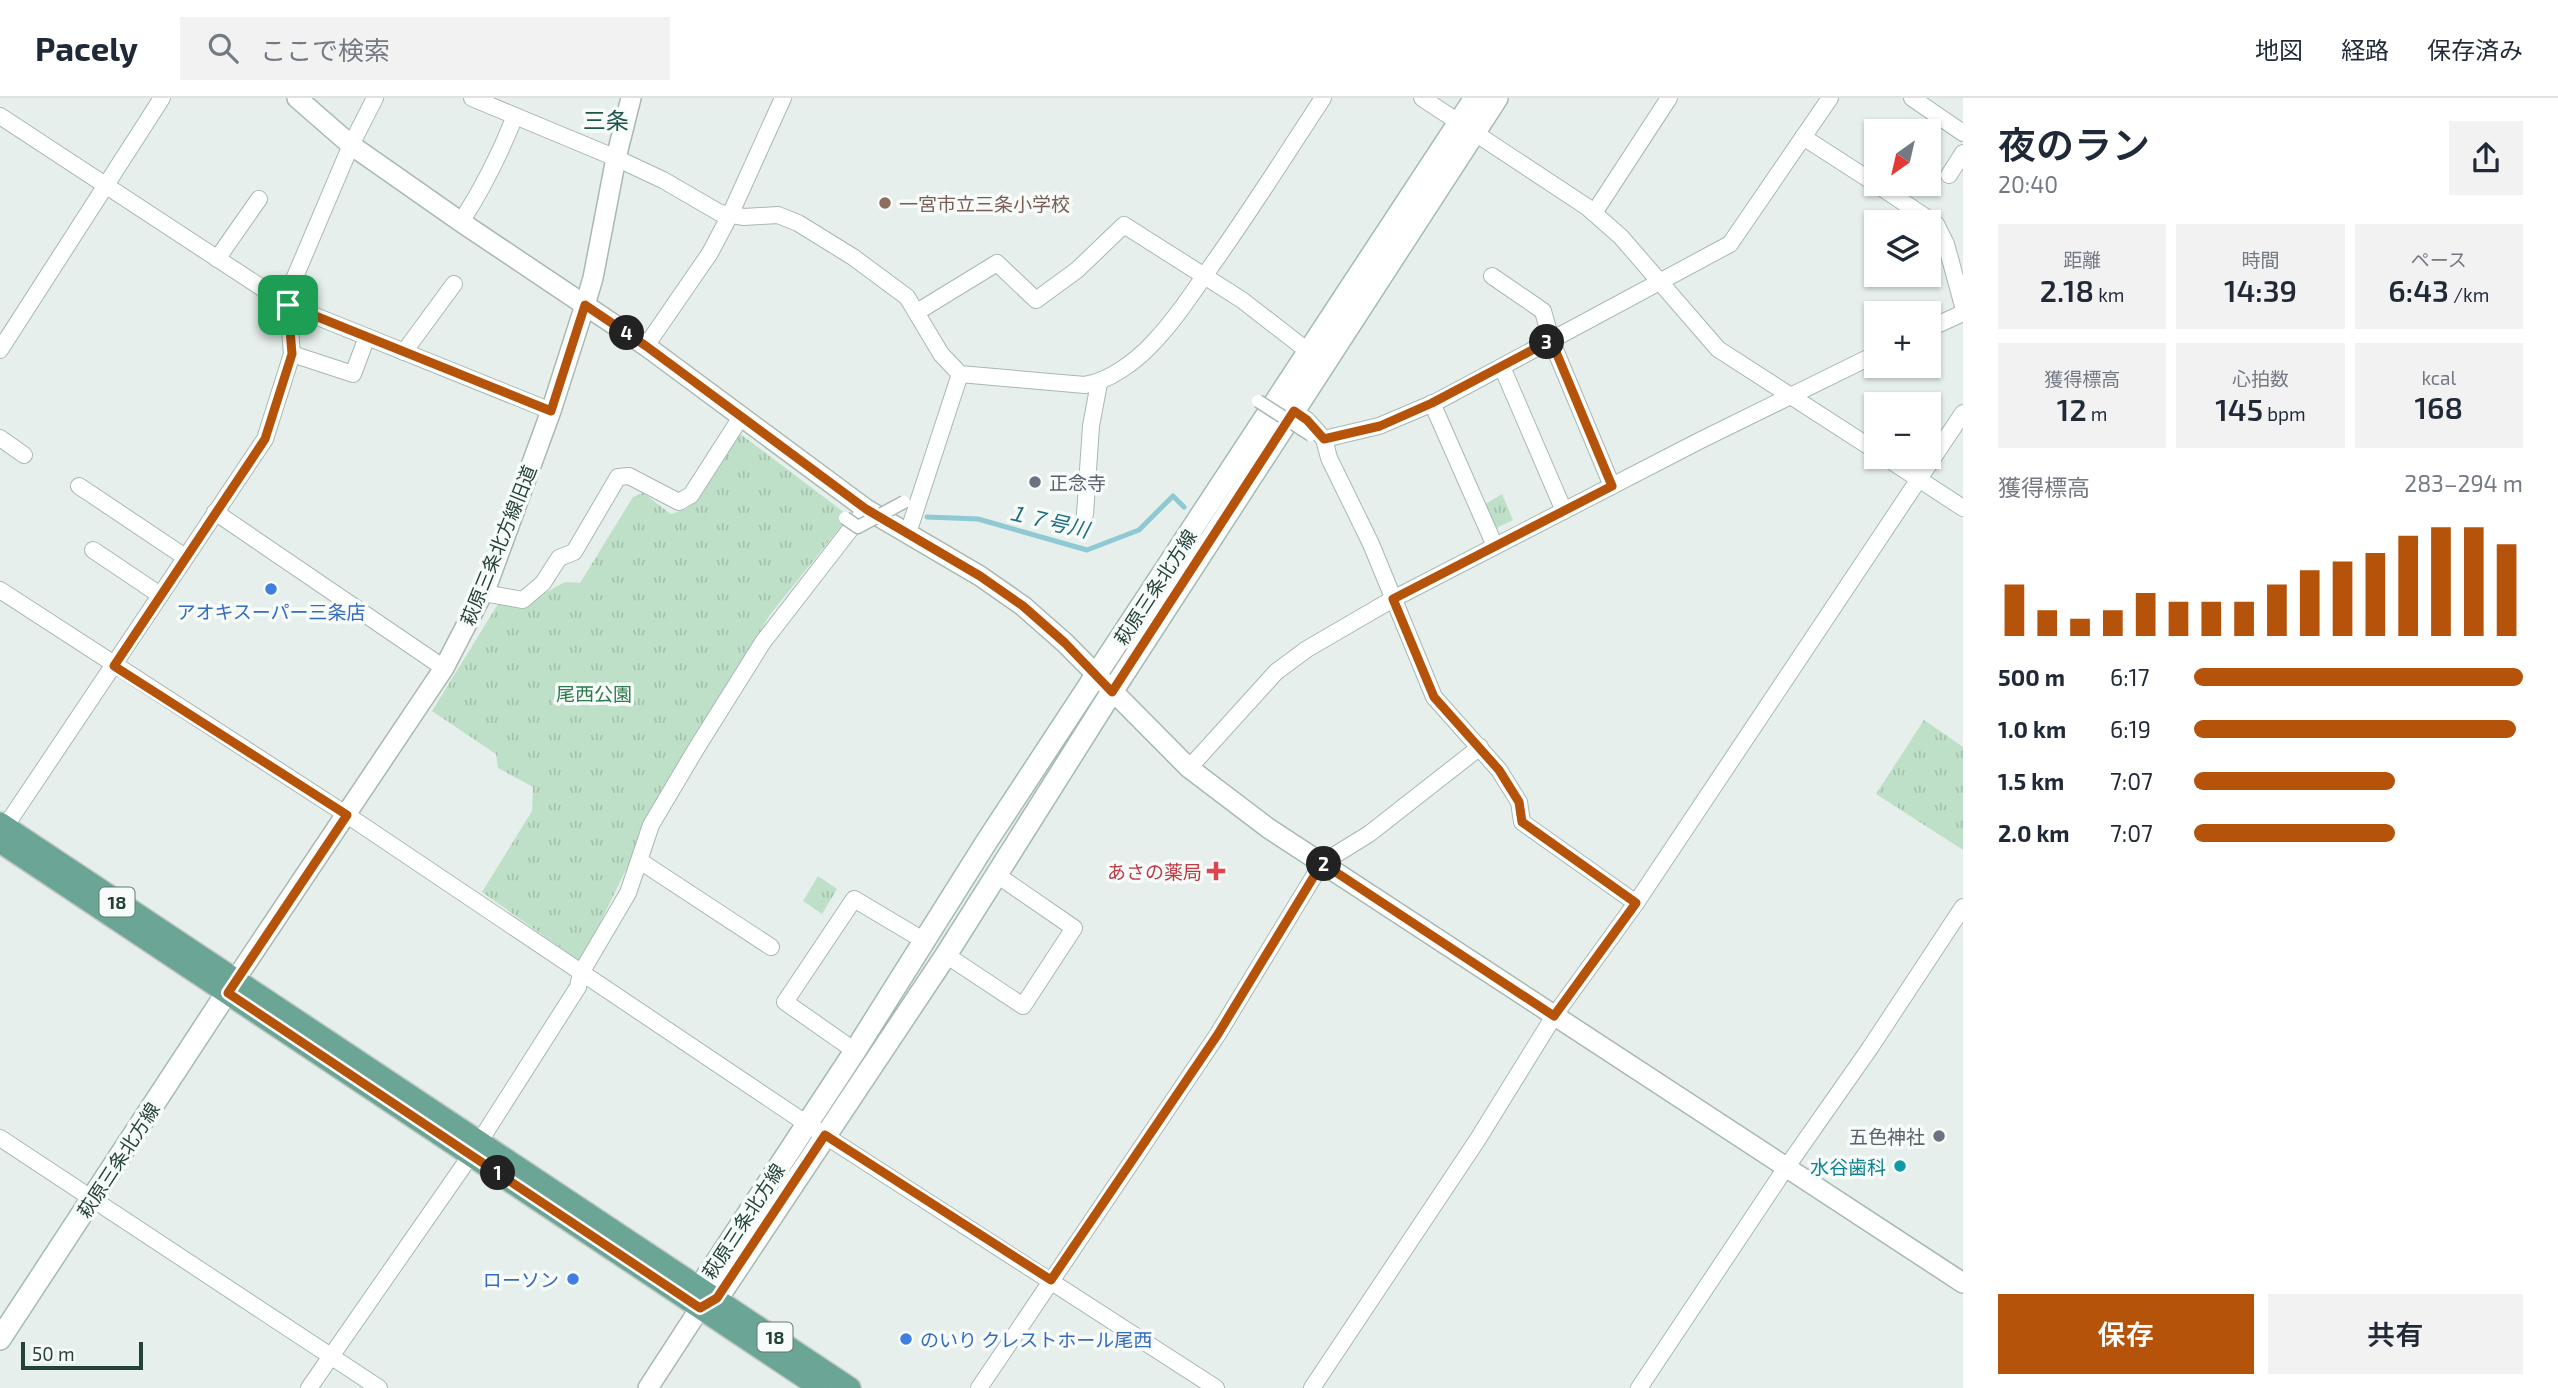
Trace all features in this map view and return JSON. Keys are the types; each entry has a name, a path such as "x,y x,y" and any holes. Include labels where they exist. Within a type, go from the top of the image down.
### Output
{"main road":[{"name":"萩原三条北方線","path":"706,1298 816,1130 946,955 1294,411 1467,128 1475,98"},
{"name":"萩原三条北方線","path":"816,1130 855,1051 923,940 1309,352 1467,128 1497,98"},
{"name":"18","path":"2,830 231,987 475,1148 850,1388"},
{"name":"萩原三条北方線","path":"0,1339 231,987"},
{"name":"18","path":"706,1298 820,1388"}],"street":[{"path":"3,340 107,186 162,98"},
{"path":"297,98 351,145 646,346 866,509 980,576 1023,606 1065,643 1189,768 1235,804 1963,1283"},
{"path":"2,830 265,439 292,354 289,291 351,145 375,98"},
{"path":"472,98 616,158 663,180 720,214 778,215 798,223 853,257 907,297 941,355 960,374 1074,385 1099,383 1151,346 1240,226 1323,98"},
{"name":"萩原三条北方線旧道","path":"231,987 444,668 483,593 551,411 585,305 631,98"},
{"path":"646,346 710,253 783,98"},
{"path":"1422,98 1594,213 1621,237 1718,349 1864,443"},
{"path":"1594,213 1669,98"},
{"path":"1258,401 1317,437 1380,426 1502,367 1730,244 1830,98"},
{"path":"1912,98 1963,133"},
{"path":"0,116 288,305 551,411"},
{"path":"461,222 485,185 502,151 514,116"},
{"path":"1803,137 1864,176"},
{"path":"1948,175 1963,153"},
{"path":"1894,196 1936,224 1946,244 1963,306"},
{"path":"217,259 259,199"},
{"path":"917,312 997,263 1036,300 1077,270 1124,225 1242,300 1309,352"},
{"path":"1492,276 1543,311 1551,340 1612,486"},
{"path":"404,352 454,284"},
{"path":"1941,323 1963,313"},
{"path":"292,354 353,374 367,337"},
{"path":"1189,768 1276,672 1307,649 1393,599 1495,546 1864,360"},
{"path":"1502,367 1564,511"},
{"path":"908,533 960,374"},
{"path":"1085,514 1091,426 1099,383"},
{"path":"1432,403 1495,546"},
{"path":"1294,411 1307,420 1329,457 1371,544 1434,697 1499,770 1519,802 1522,822 1636,903"},
{"path":"1312,1388 1478,1139 1554,1016 1636,903 1963,413"},
{"path":"483,593 523,600 543,583 559,558 574,552 618,477 629,476 679,502 691,495 741,417"},
{"path":"0,438 24,455"},
{"path":"1903,469 1963,508"},
{"path":"79,486 185,557"},
{"path":"845,518 858,527 904,502"},
{"path":"309,1388 475,1148 578,987 581,973 628,893 651,825 763,642 866,509"},
{"path":"215,512 444,668"},
{"path":"93,550 160,595"},
{"path":"0,590 347,815 816,1130 1216,1388"},
{"path":"979,1388 1218,1034 1322,863 1370,834 1480,747"},
{"path":"640,861 771,947"},
{"path":"946,955 1023,1006 1074,928 997,875"},
{"path":"855,1051 785,1002 854,899 923,940"},
{"path":"1639,1388 1963,907"},
{"path":"0,1138 379,1388"},
{"path":"648,1388 706,1298"}],"green space":[{"name":"尾西公園","path":"739,433 849,516 769,616 639,843 581,962 482,892 532,811 533,787 498,768 496,754 432,711 498,604 519,607 565,582 580,583 633,497 643,493 671,514 686,509 699,497"},
{"path":"1502,494 1513,520 1494,529 1484,505"},
{"path":"1924,720 1963,747 1963,850 1876,794"},
{"path":"818,876 837,889 822,914 803,901"}],"waterway":[{"name":"１７号川","path":"927,517 978,519 1087,550 1139,530 1173,496 1184,507"}],"place":[{"name":"一宮市立三条小学校","path":"885,203"},
{"name":"正念寺","path":"1035,482"},
{"name":"アオキスーパー三条店","path":"271,589"},
{"name":"あさの薬局","path":"1216,871"},
{"name":"五色神社","path":"1939,1136"},
{"name":"水谷歯科","path":"1900,1166"},
{"name":"ローソン","path":"573,1279"},
{"name":"のいり クレストホール尾西","path":"906,1339"}],"district":[{"name":"三条","path":"606,120"}],"route":[{"path":"288,305 551,411 585,305 646,346 866,509 980,576 1023,606 1065,643 1112,692 1294,411 1307,420 1324,439 1380,426 1438,401 1551,340 1612,486 1393,599 1434,697 1499,770 1519,802 1522,822 1636,903 1554,1016 1322,863 1218,1034 1051,1280 825,1135 717,1298 700,1308 228,993 347,815 114,666 265,439 292,354 288,305"}]}
